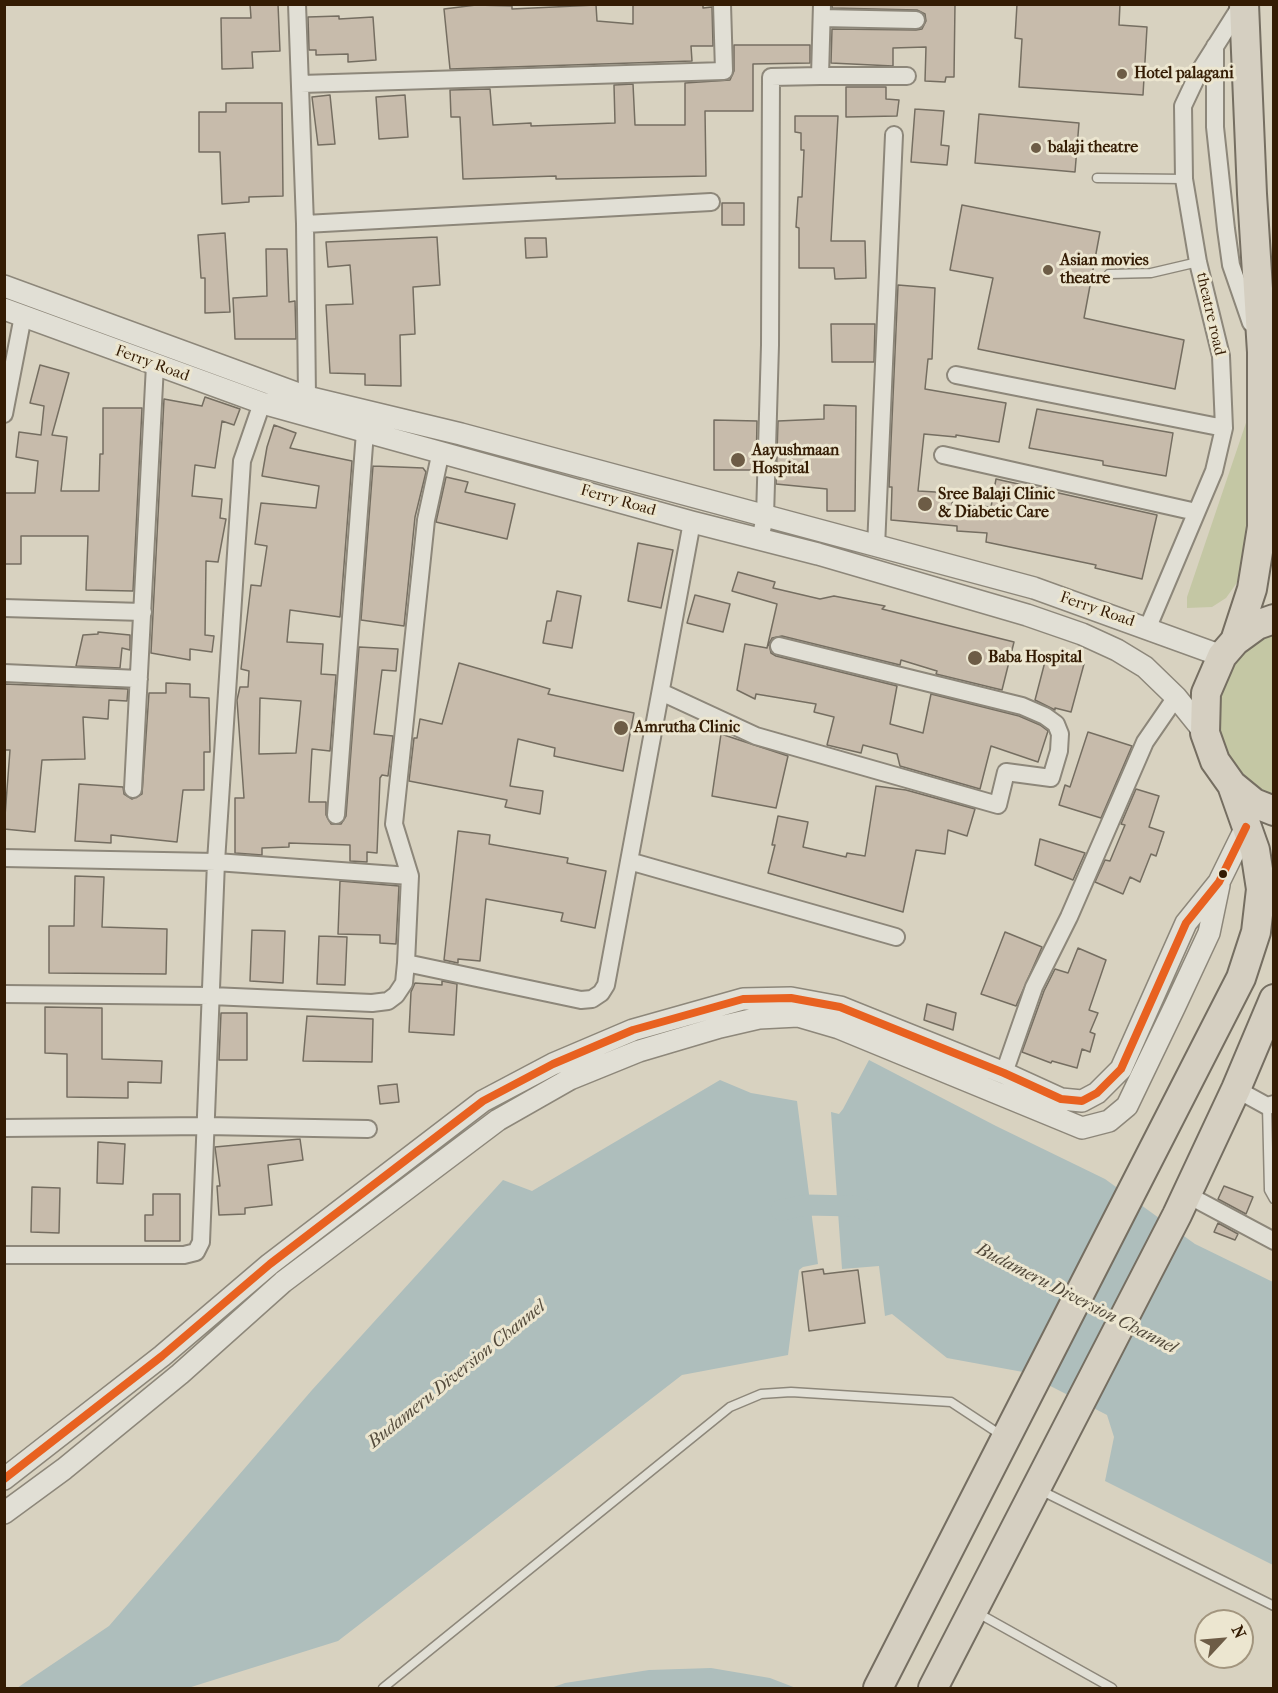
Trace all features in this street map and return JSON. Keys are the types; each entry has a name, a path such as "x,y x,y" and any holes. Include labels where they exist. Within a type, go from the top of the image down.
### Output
{"highway":[{"path":"884,1677 1025,1406 1241,978 1256,932 1260,880 1255,850 1232,785 1215,761 1205,733 1206,693 1229,648 1251,589 1262,527 1262,352 1243,4"},
{"path":"1229,648 1257,625 1274,619"},
{"path":"1232,785 1254,802 1274,810"},
{"path":"933,1687 1181,1204 1236,1089 1274,999"}],"street":[{"path":"297,4 304,224 305,405"},
{"path":"301,84 724,71 723,4"},
{"name":"theatre road","path":"1149,627 1214,471 1224,428 1221,356 1197,262 1184,179 1183,106 1199,72 1243,4"},
{"path":"820,76 822,11 916,20"},
{"path":"1215,46 1215,127 1230,256 1262,352"},
{"path":"760,539 765,517 770,345 771,77 907,76"},
{"path":"876,547 894,135"},
{"path":"304,224 711,202"},
{"name":"Ferry Road","path":"4,286 305,405 365,432 760,539 1027,615 1117,650 1145,667 1176,697 1205,733"},
{"path":"4,414 14,313"},
{"name":"Ferry Road","path":"14,313 262,403 305,405 461,434 1034,588 1149,627 1229,648"},
{"path":"133,789 155,365"},
{"path":"956,375 1224,428"},
{"path":"4,1255 183,1255 196,1252 201,1242 216,862 242,461 262,403"},
{"path":"336,815 365,432"},
{"path":"4,994 211,996 372,1003 388,1000 404,983 410,876 394,824 426,520 448,453 461,434"},
{"path":"943,455 1196,512"},
{"path":"406,963 581,1000 592,999 601,993 606,985 692,522"},
{"path":"1027,615 1034,588"},
{"path":"4,608 143,612"},
{"path":"661,692 756,736 998,805 1006,772 1051,778 1059,751 1060,734 1056,724 1045,716 1022,706 779,646"},
{"path":"4,673 139,679"},
{"path":"1004,1073 1034,987 1069,918 1145,742 1176,697"},
{"path":"4,1479 162,1356 278,1258 483,1101 553,1064 633,1029 743,999 791,998 840,1006 1004,1073 1061,1100 1082,1101 1110,1083 1121,1069 1186,923 1219,882 1246,827"},
{"path":"4,858 216,862 410,876"},
{"path":"629,861 896,937"},
{"path":"4,1513 64,1469 171,1382 283,1282 498,1120 570,1079 639,1051 759,1018 798,1016 839,1028 1082,1128 1109,1121 1127,1106 1209,933 1219,882"},
{"path":"1236,1089 1270,1105"},
{"path":"4,1128 206,1126 368,1129"},
{"path":"1181,1204 1274,1241"}],"lane":[{"path":"1097,178 1184,179"},
{"path":"1109,274 1151,273 1197,262"},
{"path":"1270,1105 1269,1190 1274,1199"},
{"path":"383,1689 704,1426 730,1407 751,1398 761,1394 791,1392 951,1402 1007,1439"},
{"path":"1037,1488 1274,1606"},
{"path":"974,1611 1112,1689"}],"green space":[{"path":"1250,411 1248,558 1236,584 1226,598 1212,607 1187,608 1187,597"},
{"path":"1273,630 1273,796 1242,777 1224,752 1216,723 1218,693 1229,666 1249,644"}],"water":[{"path":"869,1060 1105,1179 1195,1244 1273,1282 1273,1565 1105,1481 1114,1437 1107,1415 1023,1372 947,1358 892,1314 885,1316 879,1266 842,1269 831,1112 839,1114 843,1109"},
{"path":"720,1080 751,1093 797,1101 818,1264 799,1270 788,1355 682,1375 338,1641 188,1688 17,1688 109,1626 312,1390 503,1180 532,1191"},
{"path":"711,1668 770,1678 796,1688 551,1688 565,1683 649,1670"}],"building":[{"path":"250,4 278,4 280,51 252,52 253,68 222,69 221,18 251,18"},
{"path":"633,4 703,4 703,8 712,7 713,46 691,46 692,61 450,69 444,9 476,5 512,6 512,9 596,5 597,21 633,24"},
{"path":"832,4 955,4 954,77 946,77 945,82 925,81 926,47 893,48 893,66 831,63 832,29 916,30 922,29 926,21 925,14 917,10 832,8"},
{"path":"1017,4 1120,4 1119,25 1147,27 1143,95 1019,87 1022,39 1015,38"},
{"path":"339,16 339,19 373,17 376,60 348,62 348,54 316,55 316,50 309,50 308,17"},
{"path":"734,45 810,45 810,63 753,64 753,111 705,111 706,176 556,179 556,176 463,179 460,117 451,117 450,90 490,89 493,125 531,123 531,126 615,123 614,85 633,84 635,125 685,125 685,83 730,80 734,71"},
{"path":"846,87 886,87 886,99 899,100 897,116 846,117"},
{"path":"330,95 335,144 318,145 312,97"},
{"path":"405,95 408,137 379,139 376,97"},
{"path":"226,103 282,103 283,196 249,197 249,202 222,204 220,152 199,152 199,112 226,112"},
{"path":"915,109 944,111 941,145 949,146 947,165 911,162"},
{"path":"979,114 1079,123 1075,172 975,163"},
{"path":"795,116 838,116 831,241 865,241 866,278 835,279 834,268 799,268 799,228 796,227 798,197 802,197 804,150 801,150 801,133 795,132"},
{"path":"722,203 744,203 744,225 722,225"},
{"path":"962,205 1100,232 1084,318 1184,340 1175,389 978,349 993,278 950,270"},
{"path":"225,233 230,312 205,313 205,278 201,278 198,235"},
{"path":"437,237 440,285 413,287 415,334 400,335 401,386 365,385 365,374 330,373 326,305 353,304 350,265 328,267 326,242"},
{"path":"525,238 546,238 547,257 526,258"},
{"path":"266,249 287,249 289,302 295,301 296,339 235,339 233,298 267,296"},
{"path":"898,285 935,288 932,359 928,359 925,389 1006,403 999,442 956,435 956,437 924,434 918,491 953,493 952,504 991,507 996,479 1157,515 1142,579 1095,568 1096,565 986,542 987,533 957,531 957,526 891,520 892,487 889,487"},
{"path":"831,324 875,324 874,362 832,362"},
{"path":"40,365 69,373 52,435 67,437 61,491 99,491 100,454 103,454 103,408 142,408 133,591 86,590 88,536 21,536 21,564 4,564 4,493 35,493 38,461 16,457 19,432 41,435 44,406 30,403"},
{"path":"205,397 240,409 234,425 222,421 215,468 195,465 192,496 222,499 220,518 226,519 218,562 206,561 205,635 214,636 212,652 190,649 190,660 151,653 164,399 202,406"},
{"path":"824,405 856,406 855,511 827,511 827,489 776,484 778,421 824,419"},
{"path":"1037,409 1173,433 1166,476 1103,465 1103,461 1029,448"},
{"path":"714,420 757,421 756,470 714,470"},
{"path":"274,425 296,433 290,448 352,461 340,617 290,610 287,642 323,644 321,674 336,675 330,751 312,749 309,802 326,802 326,815 331,824 341,824 346,816 359,647 398,649 396,671 382,670 374,734 393,736 388,776 382,775 380,778 377,853 367,852 367,862 350,861 350,845 289,843 289,847 262,848 262,855 235,853 235,798 244,798 237,700 240,687 248,687 249,671 241,669 251,585 261,586 267,546 255,544 261,503 316,508 319,486 262,476","holes":["260,698 301,701 296,753 259,754"]},
{"path":"373,466 423,468 426,472 415,517 404,626 361,620"},
{"path":"446,477 468,482 465,492 515,504 507,539 436,522"},
{"path":"638,543 673,550 661,608 628,601"},
{"path":"738,572 775,582 773,588 820,599 834,596 885,606 882,609 1014,642 1002,690 936,674 937,671 901,660 900,665 782,636 772,638 769,644 771,653 776,656 897,686 890,724 923,733 931,694 1019,716 1040,725 1048,731 1038,762 991,746 980,789 900,766 897,754 863,745 861,753 827,745 834,717 814,712 816,704 756,694 755,699 737,690 745,644 767,648 777,604 732,591"},
{"path":"557,591 581,596 572,648 543,643 547,621 551,621"},
{"path":"695,595 730,604 723,632 687,623"},
{"path":"98,632 130,635 130,650 122,648 120,668 76,666 83,635 98,634"},
{"path":"1047,654 1084,664 1071,712 1055,708 1055,710 1035,700"},
{"path":"459,663 550,689 548,694 634,713 623,771 554,756 555,748 518,739 510,786 543,791 540,814 505,807 507,800 409,781 414,738 417,738 420,719 442,724"},
{"path":"166,683 190,684 190,697 209,698 210,752 204,752 204,790 183,790 177,842 111,835 111,843 75,841 79,784 123,787 124,794 132,799 142,794 149,693 166,693"},
{"path":"4,684 128,689 127,701 109,700 108,719 83,717 85,759 42,760 35,832 4,829 10,750 4,750"},
{"path":"1088,732 1132,746 1101,818 1059,805 1065,785 1070,787"},
{"path":"721,734 788,756 776,808 712,796"},
{"path":"876,786 906,790 975,809 967,836 948,830 945,854 916,850 903,912 768,873 775,845 772,845 778,816 808,822 803,847 846,857 847,853 865,856"},
{"path":"1136,789 1159,796 1149,827 1164,832 1156,856 1151,854 1140,882 1130,877 1123,894 1095,882 1105,860 1110,861 1125,825 1121,824"},
{"path":"458,831 490,835 489,844 568,858 567,863 606,871 595,928 561,921 563,913 486,899 480,961 458,959 458,963 444,960"},
{"path":"1040,839 1085,853 1073,880 1035,865"},
{"path":"75,876 104,877 102,927 167,929 166,974 49,973 49,926 74,926"},
{"path":"340,881 399,886 396,944 380,943 380,935 338,934"},
{"path":"252,930 285,931 283,983 250,981"},
{"path":"1005,932 1042,947 1016,1006 981,994"},
{"path":"319,936 347,937 345,985 317,984"},
{"path":"1078,948 1106,960 1089,1010 1098,1013 1090,1032 1095,1034 1090,1052 1082,1049 1077,1068 1052,1061 1051,1063 1022,1052 1044,991 1055,969 1068,973"},
{"path":"442,981 457,984 454,1035 409,1032 411,992 415,983 442,985"},
{"path":"927,1004 956,1013 953,1030 924,1020"},
{"path":"45,1007 102,1008 102,1059 162,1061 161,1083 128,1082 128,1098 67,1097 67,1054 45,1053"},
{"path":"221,1013 247,1013 247,1060 219,1060"},
{"path":"307,1016 373,1019 372,1062 303,1061"},
{"path":"397,1084 399,1102 380,1104 378,1086"},
{"path":"300,1139 303,1160 268,1165 272,1205 245,1208 245,1214 219,1215 217,1186 220,1186 215,1147"},
{"path":"98,1142 125,1144 123,1184 97,1183"},
{"path":"1224,1186 1253,1197 1246,1214 1218,1199"},
{"path":"32,1187 60,1188 59,1233 31,1232"},
{"path":"153,1194 180,1194 180,1241 145,1241 145,1215 153,1215"},
{"path":"1218,1223 1238,1234 1235,1240 1214,1232"},
{"path":"823,1269 824,1274 858,1270 865,1323 809,1331 802,1272"}],"waterway":[{"name":"Budameru Diversion Channel","path":"781,1210 806,1205 855,1206 866,1210"}],"transit line":[{"path":"4,1479 162,1356 270,1264 483,1101 553,1064 633,1030 743,999 791,998 840,1007 1004,1073 1061,1099 1082,1101 1097,1093 1121,1069 1186,923 1219,882 1246,827"}],"place":[{"name":"Hotel palagani","path":"1122,74"},
{"name":"balaji theatre","path":"1036,148"},
{"name":"Asian movies theatre","path":"1048,270"},
{"name":"Aayushmaan Hospital","path":"738,460"},
{"name":"Sree Balaji Clinic & Diabetic Care","path":"925,504"},
{"name":"Baba Hospital","path":"975,658"},
{"name":"Amrutha Clinic","path":"621,728"}]}
